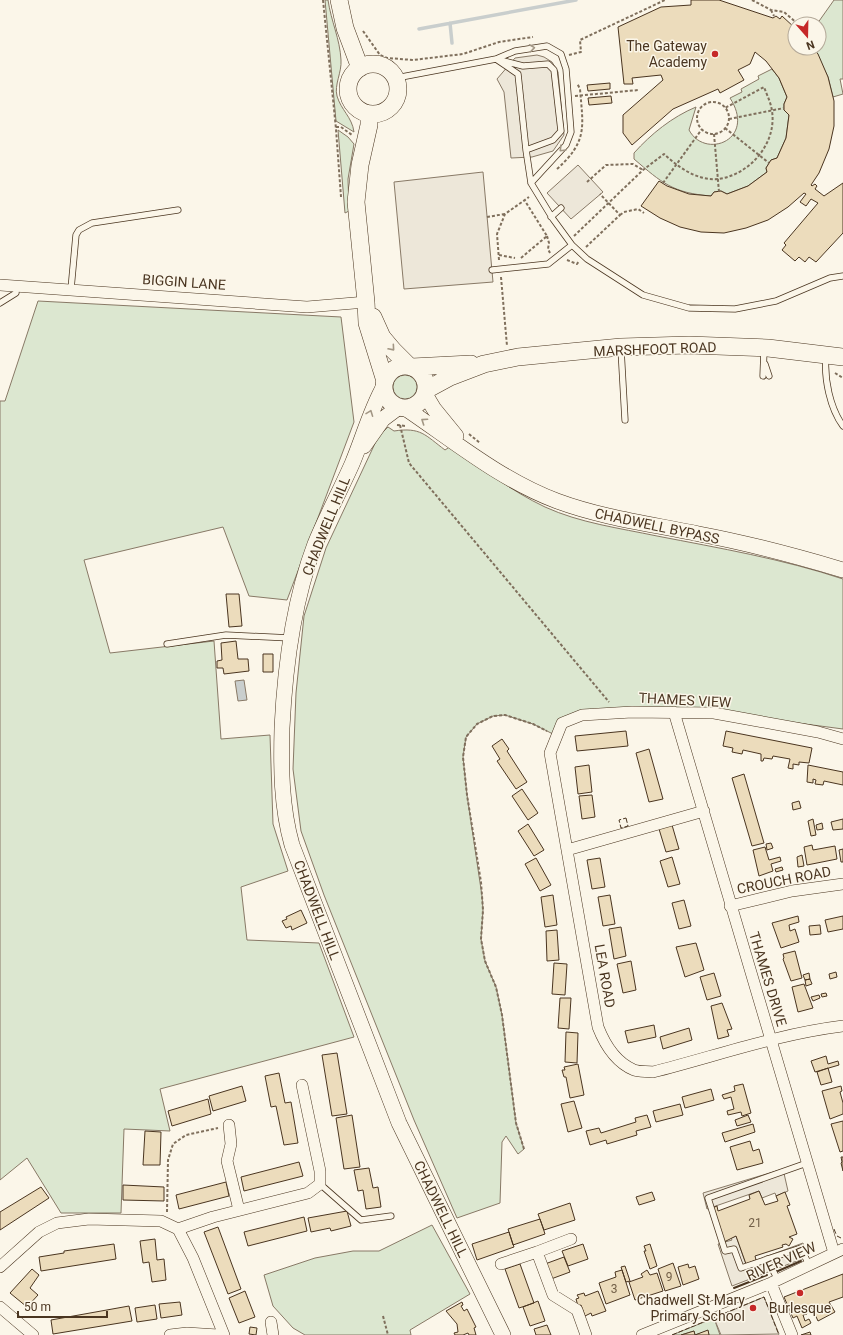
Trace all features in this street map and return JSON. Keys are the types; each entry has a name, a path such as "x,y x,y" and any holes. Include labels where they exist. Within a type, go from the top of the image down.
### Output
{"main road":[{"path":"339,0 345,28 360,68"},
{"path":"366,65 380,65 386,68 396,78 398,94 391,107 376,115 361,111 354,106 348,91 352,75 360,68 366,65"},
{"path":"366,302 382,337 393,350 423,376 426,392 416,405 402,408 387,398 367,323 356,202 360,165 369,125 369,114"},
{"name":"MARSHFOOT ROAD","path":"426,392 450,377 484,364 518,357 621,347 689,345 764,353 843,357"},
{"name":"MARSHFOOT ROAD","path":"826,356 840,371"},
{"name":"MARSHFOOT ROAD","path":"411,366 484,364"},
{"path":"384,383 389,373 395,368 411,366"}],"street":[{"name":"BIGGIN LANE","path":"0,285 307,307 366,302"},
{"name":"CHADWELL HILL","path":"384,383 371,409 352,463 315,544 303,580 290,638 284,696 281,773 288,831 292,845 399,1123 503,1335"},
{"name":"CHADWELL BYPASS","path":"426,392 434,409 448,428 482,452 519,484 590,512 708,536 843,570"},
{"name":"CHADWELL HILL","path":"352,463 383,419 402,408"},
{"name":"CHADWELL BYPASS","path":"402,408 482,452"},
{"name":"THAMES VIEW","path":"557,736 562,722 582,715 674,712 714,714 818,732 843,739"},
{"name":"THAMES DRIVE","path":"674,712 807,1163 838,1251"},
{"name":"LEA ROAD","path":"557,736 550,753 598,1027 604,1043 613,1056 634,1070 653,1072 770,1041 822,1029 843,1026"},
{"path":"568,850 704,811"},
{"name":"CROUCH ROAD","path":"730,906 792,891 843,884"},
{"path":"178,1229 239,1210 308,1193 320,1184 320,1171 302,1085"},
{"path":"229,1125 231,1144 227,1161 239,1210"},
{"path":"0,1267 39,1232 57,1223 89,1219 161,1221 178,1229 193,1258 224,1335"},
{"path":"501,1264 572,1240"},
{"name":"RIVER VIEW","path":"642,1335 775,1282 838,1251"},
{"path":"536,1252 553,1295 577,1310 586,1335"},
{"path":"775,1282 792,1335"},
{"path":"0,1307 33,1335"},
{"path":"271,1322 273,1335"},
{"path":"170,1335 187,1333 218,1335"}],"lane":[{"path":"396,78 496,59 515,51 547,46 561,54 566,68 571,132 566,145 530,183"},
{"path":"496,59 523,66 548,64 554,70 560,131 553,140 526,150"},
{"path":"496,59 518,74 530,183 571,243 582,254 643,295 689,308 735,310 776,301 830,278 843,276"},
{"path":"552,217 561,208"},
{"path":"71,290 76,236 79,230 92,222 178,210"},
{"path":"492,270 548,264 571,243"},
{"path":"0,303 16,293 16,286"},
{"path":"621,347 625,420"},
{"path":"764,353 766,376"},
{"path":"826,356 825,368 829,390 834,409 843,426"},
{"path":"167,644 226,635 290,638"},
{"path":"807,1163 708,1198 725,1251 734,1249 741,1268 801,1248 809,1265"},
{"path":"320,1184 361,1220 391,1216"},
{"path":"767,1259 775,1282"}],"path":[{"path":"323,0 336,129 341,200"},
{"path":"562,57 581,52 580,40 665,0"},
{"path":"752,0 771,10 784,12 789,16"},
{"path":"771,10 774,16"},
{"path":"360,26 380,55 396,59 413,60 463,54 499,42 533,37"},
{"path":"571,243 608,203 643,170 664,154 676,165 696,175 718,179 732,175 760,156 771,133 772,110 764,87 725,108"},
{"path":"568,97 639,90"},
{"path":"711,102 721,104 725,108 729,118 725,128 714,134 702,129 697,120 697,115 702,106 711,102"},
{"path":"729,118 784,108"},
{"path":"725,128 769,163"},
{"path":"663,183 702,129"},
{"path":"714,134 719,192"},
{"path":"587,182 606,165 633,164 643,170"},
{"path":"600,194 620,215"},
{"path":"525,200 547,236 549,243 548,249 557,264 565,260 578,264 587,246 624,212 638,209 644,213"},
{"path":"487,217 504,214"},
{"path":"499,255 520,259 547,236"},
{"path":"500,269 506,340"},
{"path":"840,371 843,378"},
{"path":"395,425 400,425 409,463 618,713"},
{"path":"471,435 482,452"},
{"path":"524,1149 516,1123 502,1015 496,987 485,961 481,939 483,910 481,882 467,795 463,757 466,738 477,724 493,716 505,715 533,724 557,736"},
{"path":"167,1224 168,1160 173,1144 186,1135 229,1125"},
{"path":"383,1316 388,1335"}],"green space":[{"path":"325,0 328,0 340,52 341,65 336,92 341,105 351,122 354,132 336,121"},
{"path":"834,0 843,0 843,79 840,79 843,94 833,97 828,77 817,56 827,56 827,16 823,16"},
{"path":"772,69 779,78 787,97 784,104 784,110 789,115 786,138 777,158 771,160 766,168 767,172 748,186 727,194 721,191 714,192 711,196 698,195 669,185 652,174 634,159 634,153 647,139 670,121 696,107 689,130 696,139 706,144 716,144 726,141 733,134 737,125 737,113 730,98 742,92 741,89 759,79 758,76"},
{"path":"338,130 348,137 354,144 348,179 349,211 345,213"},
{"path":"38,301 341,317 354,422 287,600 249,596 223,527 84,560 110,653 214,641 221,739 270,735 273,824 288,871 241,887 247,940 319,943 354,1037 160,1089 170,1131 124,1129 121,1213 61,1213 27,1158 0,1180 0,401 5,401"},
{"path":"405,375 414,378 417,387 414,396 405,399 396,396 393,387 396,378"},
{"path":"388,427 394,431 411,430 422,433 445,450 451,446 520,494 558,513 614,528 774,560 843,579 843,729 767,719 632,712 562,723 557,736 533,724 505,715 493,716 477,724 466,737 463,757 482,896 483,910 481,939 485,961 496,987 502,1015 516,1123 524,1149 518,1154 506,1136 502,1142 500,1203 457,1218 414,1120 324,895 301,831 293,769 296,693 304,616 326,548 378,437"},
{"path":"432,1225 470,1294 410,1330 411,1335 305,1335 293,1328 273,1306 264,1275 315,1258 353,1251 379,1251"},
{"path":"714,1318 720,1335 709,1335 708,1331 695,1335 694,1331 681,1335 672,1335"}],"shaded area":[{"path":"537,55 552,62 558,72 564,135 553,151 532,157 511,158 504,92 497,79 515,58"},
{"path":"578,165 603,192 571,219 547,193"},
{"path":"483,172 493,282 404,289 394,182"},
{"path":"244,680 247,700 238,701 235,681"},
{"path":"783,1169 788,1191 776,1196 775,1193 762,1198 759,1191 707,1209 703,1193"},
{"path":"736,1236 746,1264 803,1243 807,1257 732,1286 718,1244 732,1240 731,1238"},
{"name":"Chadwell St Mary Primary School","path":"764,1297 779,1334 721,1335 714,1318"}],"building":[{"path":"691,0 719,0 773,18 776,16 780,19 782,16 787,21 787,56 819,56 828,77 834,101 834,126 829,149 819,173 811,185 812,186 815,184 817,186 815,189 824,196 843,183 843,233 816,262 809,257 805,262 799,257 795,261 782,250 786,245 784,243 818,203 811,199 806,206 800,202 806,194 804,193 788,207 768,220 746,228 724,233 701,232 680,227 660,218 641,206 659,181 667,186 689,194 711,196 714,192 721,191 727,194 748,186 767,172 766,168 771,160 777,158 786,138 789,115 784,110 784,104 787,97 779,78 766,61 755,52 750,64 738,70 744,80 720,93 718,89 673,109 632,145 623,133 623,115 663,80 661,75 632,78 633,84 624,84 618,27 661,7 691,5"},
{"path":"610,83 610,89 588,91 587,85"},
{"path":"611,96 612,103 589,105 588,98"},
{"path":"226,594 239,594 242,626 229,627"},
{"path":"236,641 238,659 248,659 249,671 224,674 223,668 217,668 217,661 222,660 221,643"},
{"path":"263,654 273,654 273,672 263,672"},
{"path":"626,731 628,746 577,751 575,736"},
{"path":"726,731 812,748 809,763 799,762 799,765 793,764 793,769 788,768 790,759 773,756 772,759 764,758 763,761 761,761 761,754 743,750 742,754 732,752 733,748 723,746"},
{"path":"502,739 509,749 507,751 527,782 516,789 497,761 500,759 492,746"},
{"path":"649,749 663,799 649,802 636,753"},
{"path":"589,765 592,792 578,794 575,767"},
{"path":"808,765 843,772 843,785 824,781 823,785 815,784 816,780 813,779 813,783 807,782"},
{"path":"744,774 764,843 752,846 732,778"},
{"path":"522,789 538,813 528,820 512,796"},
{"path":"592,795 595,817 582,819 579,796"},
{"path":"799,801 801,808 793,810 792,803"},
{"path":"813,819 816,835 811,836 808,821"},
{"path":"843,819 843,829 833,830 831,822"},
{"path":"822,823 823,829 817,830 816,825"},
{"path":"528,824 544,850 534,856 518,831"},
{"path":"672,825 679,849 666,852 659,829"},
{"path":"771,843 773,848 767,850 766,844"},
{"path":"812,845 813,850 835,846 837,859 807,865 804,847"},
{"path":"765,847 769,860 780,857 781,861 771,864 773,871 759,876 753,850"},
{"path":"843,849 843,862 841,862 839,850"},
{"path":"802,855 804,866 798,867 797,857"},
{"path":"672,857 680,884 668,887 660,861"},
{"path":"536,858 551,885 540,891 525,864"},
{"path":"600,858 605,887 592,889 587,860"},
{"path":"782,867 783,870 776,872 775,869"},
{"path":"553,895 557,925 545,927 541,897"},
{"path":"610,895 615,924 603,926 598,897"},
{"path":"684,900 691,926 679,929 672,903"},
{"path":"301,910 307,923 292,930 291,926 286,928 282,921 287,919 286,917"},
{"path":"798,916 799,922 789,925 790,931 795,929 799,942 781,948 772,923"},
{"path":"843,916 843,929 828,932 825,920"},
{"path":"820,925 821,934 810,935 809,926"},
{"path":"621,927 626,956 614,959 609,929"},
{"path":"557,930 559,960 547,961 546,931"},
{"path":"696,943 704,970 685,977 676,947"},
{"path":"795,951 802,978 791,981 783,959 783,954"},
{"path":"631,961 636,990 623,993 617,964"},
{"path":"554,963 567,964 565,995 552,994"},
{"path":"836,972 837,977 830,979 829,974"},
{"path":"714,973 721,996 707,1000 700,977"},
{"path":"809,973 810,979 805,980 803,975"},
{"path":"810,979 812,984 806,986 805,980"},
{"path":"804,984 813,1008 798,1012 792,987"},
{"path":"826,993 827,996 822,997 821,994"},
{"path":"819,995 820,998 813,1001 811,997"},
{"path":"560,998 571,998 569,1029 558,1028"},
{"path":"722,1003 732,1029 727,1030 729,1036 718,1039 711,1006"},
{"path":"654,1025 656,1037 628,1043 625,1031"},
{"path":"689,1028 692,1040 663,1049 660,1037"},
{"path":"566,1032 578,1033 577,1063 565,1062"},
{"path":"337,1053 347,1114 332,1116 322,1055"},
{"path":"826,1056 828,1064 838,1061 839,1065 815,1072 811,1061"},
{"path":"578,1064 584,1095 570,1098 566,1077 564,1077 562,1070 565,1070 564,1067"},
{"path":"828,1068 832,1082 821,1085 817,1072"},
{"path":"279,1073 285,1103 291,1102 298,1143 284,1145 276,1106 271,1107 265,1076"},
{"path":"743,1084 751,1113 742,1116 741,1112 728,1115 727,1111 734,1109 731,1097 724,1099 722,1095 735,1091 734,1086"},
{"path":"242,1086 246,1101 213,1111 209,1096"},
{"path":"841,1086 842,1091 840,1092 843,1103 843,1114 830,1119 822,1091"},
{"path":"711,1089 714,1100 685,1108 682,1097"},
{"path":"208,1099 211,1114 172,1126 168,1111"},
{"path":"574,1101 582,1128 568,1132 561,1104"},
{"path":"680,1104 683,1115 656,1122 653,1111"},
{"path":"352,1115 360,1167 344,1169 336,1118"},
{"path":"647,1115 651,1127 636,1131 637,1135 607,1144 606,1140 590,1145 586,1131 599,1128 601,1133 636,1122 635,1118"},
{"path":"748,1115 751,1122 737,1126 735,1120"},
{"path":"843,1121 843,1151 840,1152 831,1124"},
{"path":"753,1124 755,1132 725,1142 722,1133"},
{"path":"145,1131 161,1132 160,1165 143,1165"},
{"path":"750,1141 753,1151 759,1149 763,1163 737,1170 730,1147"},
{"path":"841,1157 843,1157 843,1171 841,1163"},
{"path":"299,1162 303,1176 244,1191 241,1177"},
{"path":"369,1168 373,1188 378,1187 381,1207 366,1209 363,1190 358,1191 354,1170"},
{"path":"226,1182 229,1196 179,1209 176,1195"},
{"path":"123,1185 164,1187 164,1201 123,1200"},
{"path":"41,1187 49,1198 0,1230 0,1212"},
{"path":"759,1191 765,1205 778,1201 776,1196 785,1192 790,1205 787,1206 797,1234 789,1237 793,1239 789,1246 786,1244 782,1245 783,1247 755,1256 756,1260 746,1264 736,1236 724,1242 712,1208 717,1206 718,1211 750,1199 749,1195"},
{"path":"652,1192 655,1200 639,1205 636,1197"},
{"path":"570,1203 575,1220 544,1230 538,1214"},
{"path":"347,1211 351,1226 331,1231 330,1228 311,1232 308,1218"},
{"path":"304,1217 307,1231 248,1246 244,1232"},
{"path":"540,1219 545,1234 513,1245 508,1229"},
{"path":"218,1227 241,1289 228,1294 204,1232"},
{"path":"509,1232 514,1247 477,1260 472,1244"},
{"path":"155,1239 157,1260 164,1259 166,1280 152,1282 149,1262 143,1263 140,1241"},
{"path":"114,1244 116,1259 41,1271 39,1257 64,1253 64,1251"},
{"path":"583,1244 588,1259 568,1266 562,1251"},
{"path":"650,1244 657,1266 650,1269 644,1251 646,1251 644,1246"},
{"path":"564,1257 570,1272 551,1279 545,1264"},
{"path":"673,1263 681,1286 665,1291 658,1269"},
{"path":"520,1264 534,1303 519,1308 505,1269"},
{"path":"688,1264 689,1268 695,1266 699,1279 683,1285 678,1267"},
{"path":"625,1266 630,1281 626,1282 621,1267"},
{"path":"32,1269 39,1275 30,1288 38,1295 27,1307 10,1293"},
{"path":"622,1270 630,1295 606,1304 599,1283 616,1277 615,1272"},
{"path":"647,1270 650,1275 657,1273 663,1291 635,1300 629,1282 643,1277 641,1274"},
{"path":"843,1274 843,1297 829,1302 835,1312 818,1321 812,1308 805,1311 807,1314 803,1315 805,1321 809,1319 811,1323 802,1328 797,1316 793,1318 784,1297"},
{"path":"245,1291 255,1317 239,1323 229,1298"},
{"path":"598,1291 606,1311 592,1316 591,1313 585,1316 581,1305 578,1306 576,1299 579,1298 577,1295 584,1293 585,1296"},
{"path":"538,1301 545,1321 530,1326 523,1307"},
{"path":"180,1302 182,1315 161,1318 159,1304"},
{"path":"462,1302 463,1305 461,1306 464,1311 467,1309 476,1327 474,1328 476,1335 469,1335 468,1333 463,1335 455,1335 454,1333 458,1332 457,1324 446,1311"},
{"path":"155,1305 157,1319 137,1322 135,1308"},
{"path":"129,1306 132,1321 53,1334 51,1320"},
{"path":"547,1325 551,1335 536,1335 534,1329"},
{"path":"250,1327 257,1328 256,1335 249,1334"},
{"path":"708,1330 709,1335 695,1335"},
{"path":"694,1331 695,1335 681,1335"},
{"path":"810,1332 811,1335 801,1335"}],"waterway":[{"path":"419,29 576,0"},
{"path":"450,23 452,43"}],"fence":[{"path":"626,818 628,826 621,828 619,820 626,818"},
{"path":"834,1229 836,1234"},
{"path":"837,1236 841,1238"},
{"path":"672,1335 764,1297 779,1335"}],"wall":[{"path":"778,1271 801,1261"},
{"path":"734,1288 767,1275"}],"place":[{"name":"The Gateway Academy","path":"715,54"},
{"name":"Burlesque","path":"800,1293"},
{"name":"Chadwell St Mary Primary School","path":"753,1308"}]}
